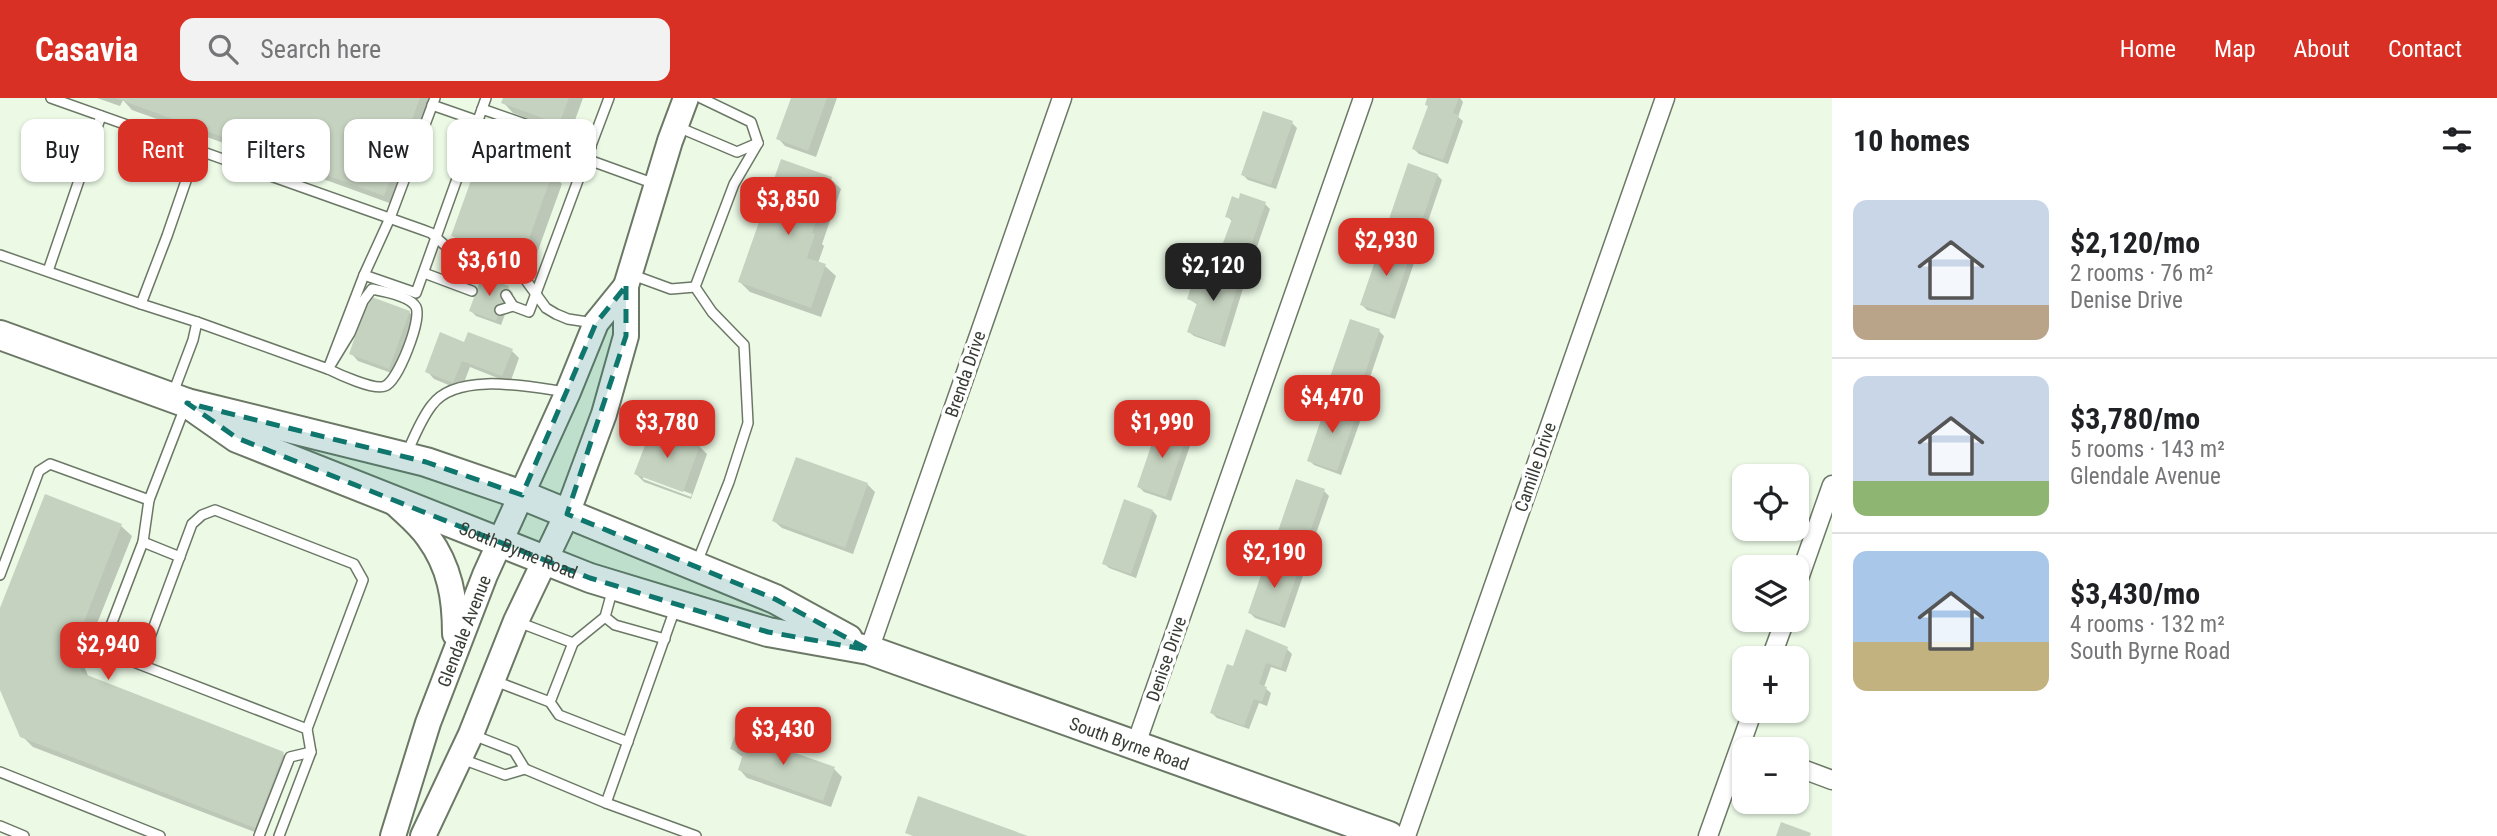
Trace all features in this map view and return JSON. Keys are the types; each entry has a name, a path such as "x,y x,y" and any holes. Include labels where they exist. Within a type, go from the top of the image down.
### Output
{"main road":[{"name":"Glendale Avenue","path":"423,836 471,734 516,621 547,561 604,414 626,336 628,280 686,98"},
{"name":"Glendale Avenue","path":"393,836 428,723 485,575 568,392 596,323 628,280"},
{"name":"South Byrne Road","path":"0,335 179,400 405,457 522,495 775,598 869,650"},
{"name":"South Byrne Road","path":"179,400 237,438 614,586 768,632 869,650 1389,836"},
{"path":"390,498 428,535 443,564 455,603 454,656"}],"street":[{"name":"Brenda Drive","path":"869,650 1062,98"},
{"name":"Denise Drive","path":"1136,744 1363,98"},
{"name":"Camille Drive","path":"1406,836 1665,98"},
{"path":"1807,555 1832,485"},
{"path":"1809,771 1832,780"},
{"path":"1708,836 1732,776"}],"lane":[{"path":"51,98 118,122"},
{"path":"479,119 486,98"},
{"path":"596,133 608,98"},
{"path":"695,287 734,184 758,143 751,122 701,98"},
{"path":"328,369 364,275 390,218 433,101 474,119"},
{"path":"482,108 513,119"},
{"path":"48,271 101,116"},
{"path":"676,126 737,152 758,143"},
{"path":"208,153 423,230 449,249 526,279 546,308 556,314 596,323"},
{"path":"596,163 657,185"},
{"path":"141,304 185,182"},
{"path":"364,275 416,293 456,182"},
{"path":"506,295 513,306 529,312 578,182"},
{"path":"0,255 197,322 328,369 340,376 379,387 386,386 399,372 418,320 418,309 402,298 372,289 363,301 350,333 328,369"},
{"path":"424,273 474,291"},
{"path":"628,280 671,289 695,287"},
{"path":"695,287 712,312 744,345 748,423 729,482 696,566"},
{"path":"500,310 513,306"},
{"path":"197,322 179,400 149,500 143,542 104,641 118,656 307,729"},
{"path":"405,457 433,402 449,392 471,384 568,392"},
{"path":"0,575 39,471 50,464 149,500"},
{"path":"140,664 192,524 202,515 215,510 354,564 363,580 307,729 311,752 279,836"},
{"path":"143,542 180,557"},
{"path":"550,702 573,643 605,617 614,586"},
{"path":"606,803 677,605"},
{"path":"605,617 615,625 665,639"},
{"path":"516,621 573,643"},
{"path":"493,680 550,702 559,715 628,742"},
{"path":"471,734 514,751 526,769 606,803 696,836"},
{"path":"260,836 290,757 311,752"},
{"path":"460,759 505,775 526,769"},
{"path":"0,772 137,832 160,836"},
{"path":"0,826 24,836"}],"highlighted area":[{"path":"626,286 626,336 567,514 775,599 869,650 768,632 590,578 237,438 187,403 426,462 522,495 596,323"}],"building":[{"path":"115,98 420,98 412,119 344,119 344,181 330,176 330,119 222,119 222,137 208,132 208,119 173,119"},
{"path":"503,98 569,98 561,119 545,119 501,103"},
{"path":"791,98 827,98 808,151 776,139"},
{"path":"1427,98 1459,98 1453,113 1459,115 1443,160 1412,149 1428,106 1425,105"},
{"path":"1263,111 1293,121 1271,185 1241,175"},
{"path":"781,159 832,177 812,233 815,234 807,258 826,264 811,308 738,282"},
{"path":"1408,163 1438,174 1416,238 1386,228"},
{"path":"346,182 389,182 384,196"},
{"path":"470,182 549,182 521,261 451,236"},
{"path":"1240,193 1266,202 1246,261 1220,251 1232,219 1225,217 1232,196 1239,199"},
{"path":"1382,241 1412,251 1390,315 1360,305"},
{"path":"1211,264 1241,275 1220,344 1187,332 1197,303 1187,299 1193,281 1204,285"},
{"path":"482,276 509,286 496,321 469,311"},
{"path":"369,296 410,311 389,369 349,354"},
{"path":"1350,319 1380,329 1358,394 1328,383"},
{"path":"440,332 464,342 468,332 513,349 502,376 462,361 453,383 425,372"},
{"path":"1328,399 1358,410 1337,471 1307,461"},
{"path":"1159,423 1188,433 1166,497 1137,487"},
{"path":"652,427 700,445 683,492 634,474"},
{"path":"796,457 868,483 845,548 772,521"},
{"path":"1296,479 1325,489 1305,547 1276,537"},
{"path":"45,494 122,524 73,650 82,673 284,752 255,828 20,737 0,690 0,608"},
{"path":"1124,499 1153,510 1131,574 1102,564"},
{"path":"1268,555 1300,566 1280,624 1248,613"},
{"path":"1246,629 1288,647 1281,668 1266,663 1259,684 1267,687 1262,702 1254,699 1244,726 1210,713 1227,664 1233,666"},
{"path":"736,732 835,767 823,801 738,770 743,754 730,749"},
{"path":"918,796 1028,836 913,836 905,833"},
{"path":"1781,822 1811,833 1810,836 1776,836"}]}
